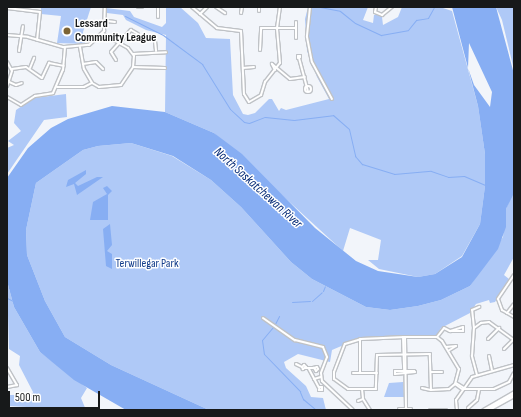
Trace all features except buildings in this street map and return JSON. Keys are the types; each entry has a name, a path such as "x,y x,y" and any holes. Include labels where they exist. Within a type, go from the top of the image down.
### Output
{"main road":[{"path":"483,410 514,393"},
{"path":"487,410 514,393"}],"street":[{"path":"7,35 20,36 65,47 80,47 91,44 103,34 106,21 104,7"},
{"path":"158,7 158,17"},
{"path":"192,7 217,28 241,31 246,101 261,95 265,82 276,70 281,57 277,28 280,7"},
{"path":"200,14 207,7"},
{"path":"216,7 225,13"},
{"path":"241,13 242,7"},
{"path":"310,7 307,37 312,62 332,99"},
{"path":"376,7 375,12 382,16 392,7"},
{"path":"7,8 22,8 40,12 37,40"},
{"path":"106,21 115,22"},
{"path":"296,22 296,38"},
{"path":"19,51 20,36 23,26"},
{"path":"260,50 260,29 296,28"},
{"path":"116,60 110,53 118,43 130,30 138,34"},
{"path":"103,34 133,54 156,51 166,52"},
{"path":"155,41 156,51"},
{"path":"7,97 16,104 23,104 35,96 50,95 57,87 64,70 65,47"},
{"path":"80,47 83,64 92,83 99,86 120,86 133,67 133,54"},
{"path":"30,68 34,58"},
{"path":"299,58 308,89"},
{"path":"7,62 12,69"},
{"path":"83,64 96,62 103,69"},
{"path":"12,69 30,68 41,78 49,63 64,66"},
{"path":"133,67 165,68"},
{"path":"243,68 254,67"},
{"path":"7,86 12,69"},
{"path":"276,70 290,79 305,77"},
{"path":"8,82 16,85 22,83"},
{"path":"57,87 84,87 92,83"},
{"path":"514,275 498,300 507,313 514,317"},
{"path":"507,313 514,304"},
{"path":"477,375 472,356 474,328 472,310 479,307"},
{"path":"263,318 295,340 324,347 328,357 321,377 325,386 352,410"},
{"path":"474,328 485,322 499,328 514,339 504,349"},
{"path":"437,337 444,328 450,331 462,331 463,327 461,326 450,331"},
{"path":"488,339 499,328"},
{"path":"404,337 406,409"},
{"path":"422,388 431,390 449,389 456,384 459,369 446,347 437,337 360,339 343,346 333,376 345,388 377,389 377,355 430,354 431,390"},
{"path":"360,339 360,373"},
{"path":"446,347 456,346 448,351"},
{"path":"489,356 492,370"},
{"path":"296,364 308,369 315,368"},
{"path":"457,410 456,401 463,388 477,375 514,365"},
{"path":"7,369 17,386 7,387"},
{"path":"308,369 319,388"},
{"path":"431,372 442,372"},
{"path":"353,373 377,373"},
{"path":"456,384 463,388 492,390 508,383 514,373"},
{"path":"315,380 321,377"},
{"path":"362,389 363,399 370,410"},
{"path":"468,408 477,400 478,390"},
{"path":"358,401 363,399"},
{"path":"346,404 347,410"},
{"path":"12,410 24,409"},
{"path":"399,409 411,409"},
{"path":"430,410 446,410"}],"green space":[{"path":"41,7 91,7 83,32 85,44 57,43 61,16 41,14"},
{"path":"166,7 180,7 198,23 206,38 230,39 233,95 243,114 248,115 255,113 269,99 272,99 279,111 281,108 286,110 329,99 317,77 307,51 305,19 308,7 368,7 363,20 373,23 374,15 377,15 382,17 383,25 398,17 402,7 440,7 452,11 478,106 485,154 485,186 480,224 462,256 435,274 418,277 379,269 368,260 378,260 381,240 350,228 343,251 214,133 165,112 166,35 146,30 126,20 123,15 107,13 106,8 130,11 134,17 162,27 166,23"},
{"path":"496,7 514,7 514,70 502,20"},
{"path":"66,94 67,117 44,120 7,174 7,148 14,145 8,141 21,131 14,123 16,110 34,98"},
{"name":"Terwillegar Park","path":"131,143 172,156 211,180 241,207 291,262 312,279 366,307 390,310 418,306 441,300 470,286 503,237 506,209 514,188 514,257 504,275 509,279 495,302 490,303 489,300 476,304 470,313 441,328 436,336 360,338 332,350 330,362 298,354 284,362 286,368 306,386 311,397 323,398 326,410 209,410 111,365 65,337 45,301 27,255 26,230 36,183 83,150 98,146"},
{"path":"7,281 14,307 40,352 87,388 81,398 86,410 7,406 7,395 32,395 33,392 19,365 20,356 9,349"},
{"path":"403,382 404,397 384,397 389,383"}],"water":[{"name":"North Saskatchewan River","path":"452,7 496,7 514,74 513,195 506,209 506,227 498,249 470,286 441,300 418,306 390,310 366,307 312,279 291,262 241,207 211,180 173,156 131,143 98,146 83,150 36,183 26,230 27,255 45,301 65,337 111,365 209,410 126,410 74,380 40,352 14,307 7,281 7,178 28,148 51,128 68,119 112,106 165,112 214,133 242,154 315,228 356,261 378,271 418,277 435,274 462,257 480,224 485,186 485,154 478,106 468,68","holes":["469,43 492,92 490,107 474,85 468,68"]},
{"path":"86,170 86,174 75,183 78,186 97,177 103,177 77,195 74,184 66,187 68,180"},
{"path":"107,186 112,191 108,195 108,220 90,220 93,202 107,194 103,188"},
{"path":"110,224 112,245 107,251 112,254 112,269 106,266 103,229"}],"waterway":[{"path":"320,7 340,11 355,23 381,35 408,30 416,20 428,18 434,7"},
{"path":"125,16 163,35 202,64 230,109 244,122 249,123 265,117 294,120 333,115 349,129 355,156 362,164 394,174 431,171 448,177 464,176 485,185"},
{"path":"323,291 325,286"},
{"path":"312,301 322,292"},
{"path":"7,298 13,301"},
{"path":"292,302 310,301"},
{"path":"275,324 279,316"},
{"path":"273,327 262,340 264,354 300,391"},
{"path":"300,392 303,399 316,410"}],"place":[{"name":"Lessard Community League","path":"67,31"}]}
